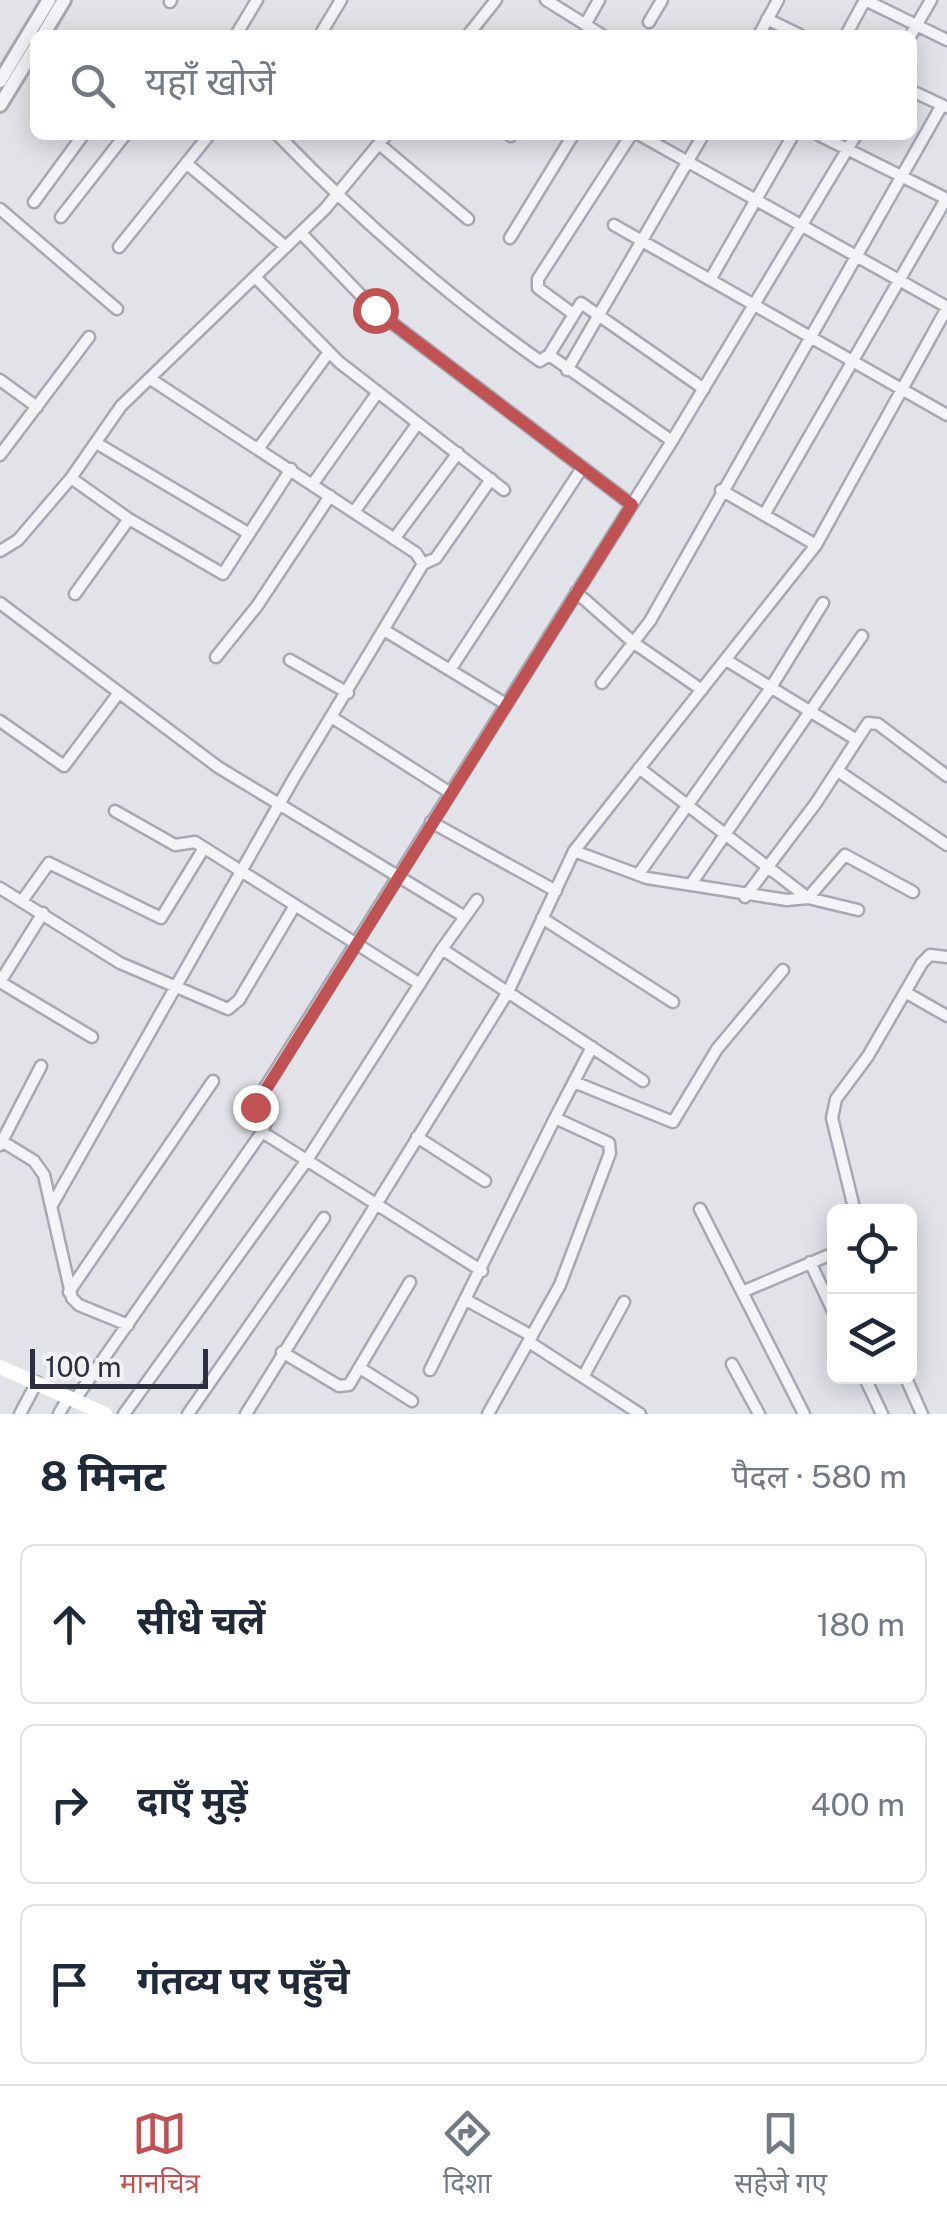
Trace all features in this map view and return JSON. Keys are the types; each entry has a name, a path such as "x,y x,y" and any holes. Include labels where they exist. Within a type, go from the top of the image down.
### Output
{"main road":[{"path":"0,1367 105,1414"}],"street":[{"path":"38,30 49,0"},
{"path":"46,30 64,0"},
{"path":"239,30 257,0"},
{"path":"323,30 340,0"},
{"path":"476,30 496,0"},
{"path":"546,0 594,30"},
{"path":"585,25 599,0"},
{"path":"648,22 662,0"},
{"path":"762,30 778,0"},
{"path":"849,30 865,0 914,30 930,0"},
{"path":"768,19 790,30"},
{"path":"917,31 947,40"},
{"path":"0,81 30,47"},
{"path":"0,105 30,49"},
{"path":"602,683 634,643 944,107 917,93"},
{"path":"34,202 79,140"},
{"path":"61,217 121,140"},
{"path":"119,247 205,140"},
{"path":"283,140 336,196 476,316 540,361 549,355 581,303 704,389"},
{"path":"0,551 18,540 71,478 98,444 114,414 152,380 232,295 302,233 382,140 468,218"},
{"path":"510,238 570,140"},
{"path":"572,313 538,288 538,279 628,140"},
{"path":"246,1414 373,1202 508,992 574,851 816,545 947,307 649,140"},
{"path":"567,370 644,243 700,140"},
{"path":"710,280 790,140"},
{"path":"764,515 947,199 827,140"},
{"path":"60,1414 128,1325 262,1132 267,1120 256,1103 672,441 853,140"},
{"path":"186,163 286,247"},
{"path":"0,209 117,308"},
{"path":"614,225 900,393 947,415"},
{"path":"302,233 375,310 632,505"},
{"path":"255,277 329,352 504,490"},
{"path":"0,455 90,337"},
{"path":"258,449 329,352"},
{"path":"549,355 672,441"},
{"path":"0,380 37,407"},
{"path":"152,380 416,553 423,564"},
{"path":"312,485 378,392"},
{"path":"354,512 418,423"},
{"path":"98,444 248,533"},
{"path":"394,539 458,453"},
{"path":"450,670 582,468"},
{"path":"71,478 220,574 227,571 291,469"},
{"path":"52,1204 280,803 423,564 436,558 491,479"},
{"path":"721,490 816,545"},
{"path":"216,657 257,606 330,496"},
{"path":"75,594 129,518"},
{"path":"576,592 634,643 702,690"},
{"path":"638,875 770,689 823,603"},
{"path":"3,610 218,768 465,917"},
{"path":"384,630 504,703"},
{"path":"691,884 728,836 862,636"},
{"path":"290,660 348,693"},
{"path":"726,660 857,740"},
{"path":"0,721 64,766 118,694"},
{"path":"333,718 449,792"},
{"path":"745,897 838,772 866,725 875,723 947,776"},
{"path":"639,768 808,898"},
{"path":"838,772 947,846"},
{"path":"115,811 175,844 190,840 420,984"},
{"path":"430,822 556,890"},
{"path":"22,901 50,863 161,918 204,848"},
{"path":"574,851 638,875 745,897 808,898 858,910"},
{"path":"808,898 845,855 913,892"},
{"path":"0,888 120,963 215,1007 234,1006 294,907"},
{"path":"124,1414 307,1160 476,900"},
{"path":"44,914 0,982 92,1037"},
{"path":"542,918 673,1002"},
{"path":"442,949 643,1081"},
{"path":"853,1204 832,1110 930,955 947,957"},
{"path":"574,1082 673,1122 736,1023 783,970"},
{"path":"905,992 947,1016"},
{"path":"430,1370 592,1048"},
{"path":"41,1066 1,1143 39,1166 52,1204 69,1292 79,1305 128,1325"},
{"path":"69,1292 213,1081"},
{"path":"488,1414 560,1286 611,1148 555,1118"},
{"path":"262,1132 482,1271"},
{"path":"417,1137 485,1180"},
{"path":"700,1209 804,1414"},
{"path":"188,1414 324,1218"},
{"path":"742,1292 827,1256"},
{"path":"810,1262 827,1298"},
{"path":"282,1352 344,1388 360,1368 410,1282"},
{"path":"468,1300 640,1414"},
{"path":"583,1377 624,1302"},
{"path":"732,1364 759,1414"},
{"path":"360,1368 412,1401"},
{"path":"20,1414 37,1382"},
{"path":"868,1384 882,1414"},
{"path":"909,1384 922,1414"}],"route":[{"path":"255,1107 504,703 632,505 375,310"}]}
